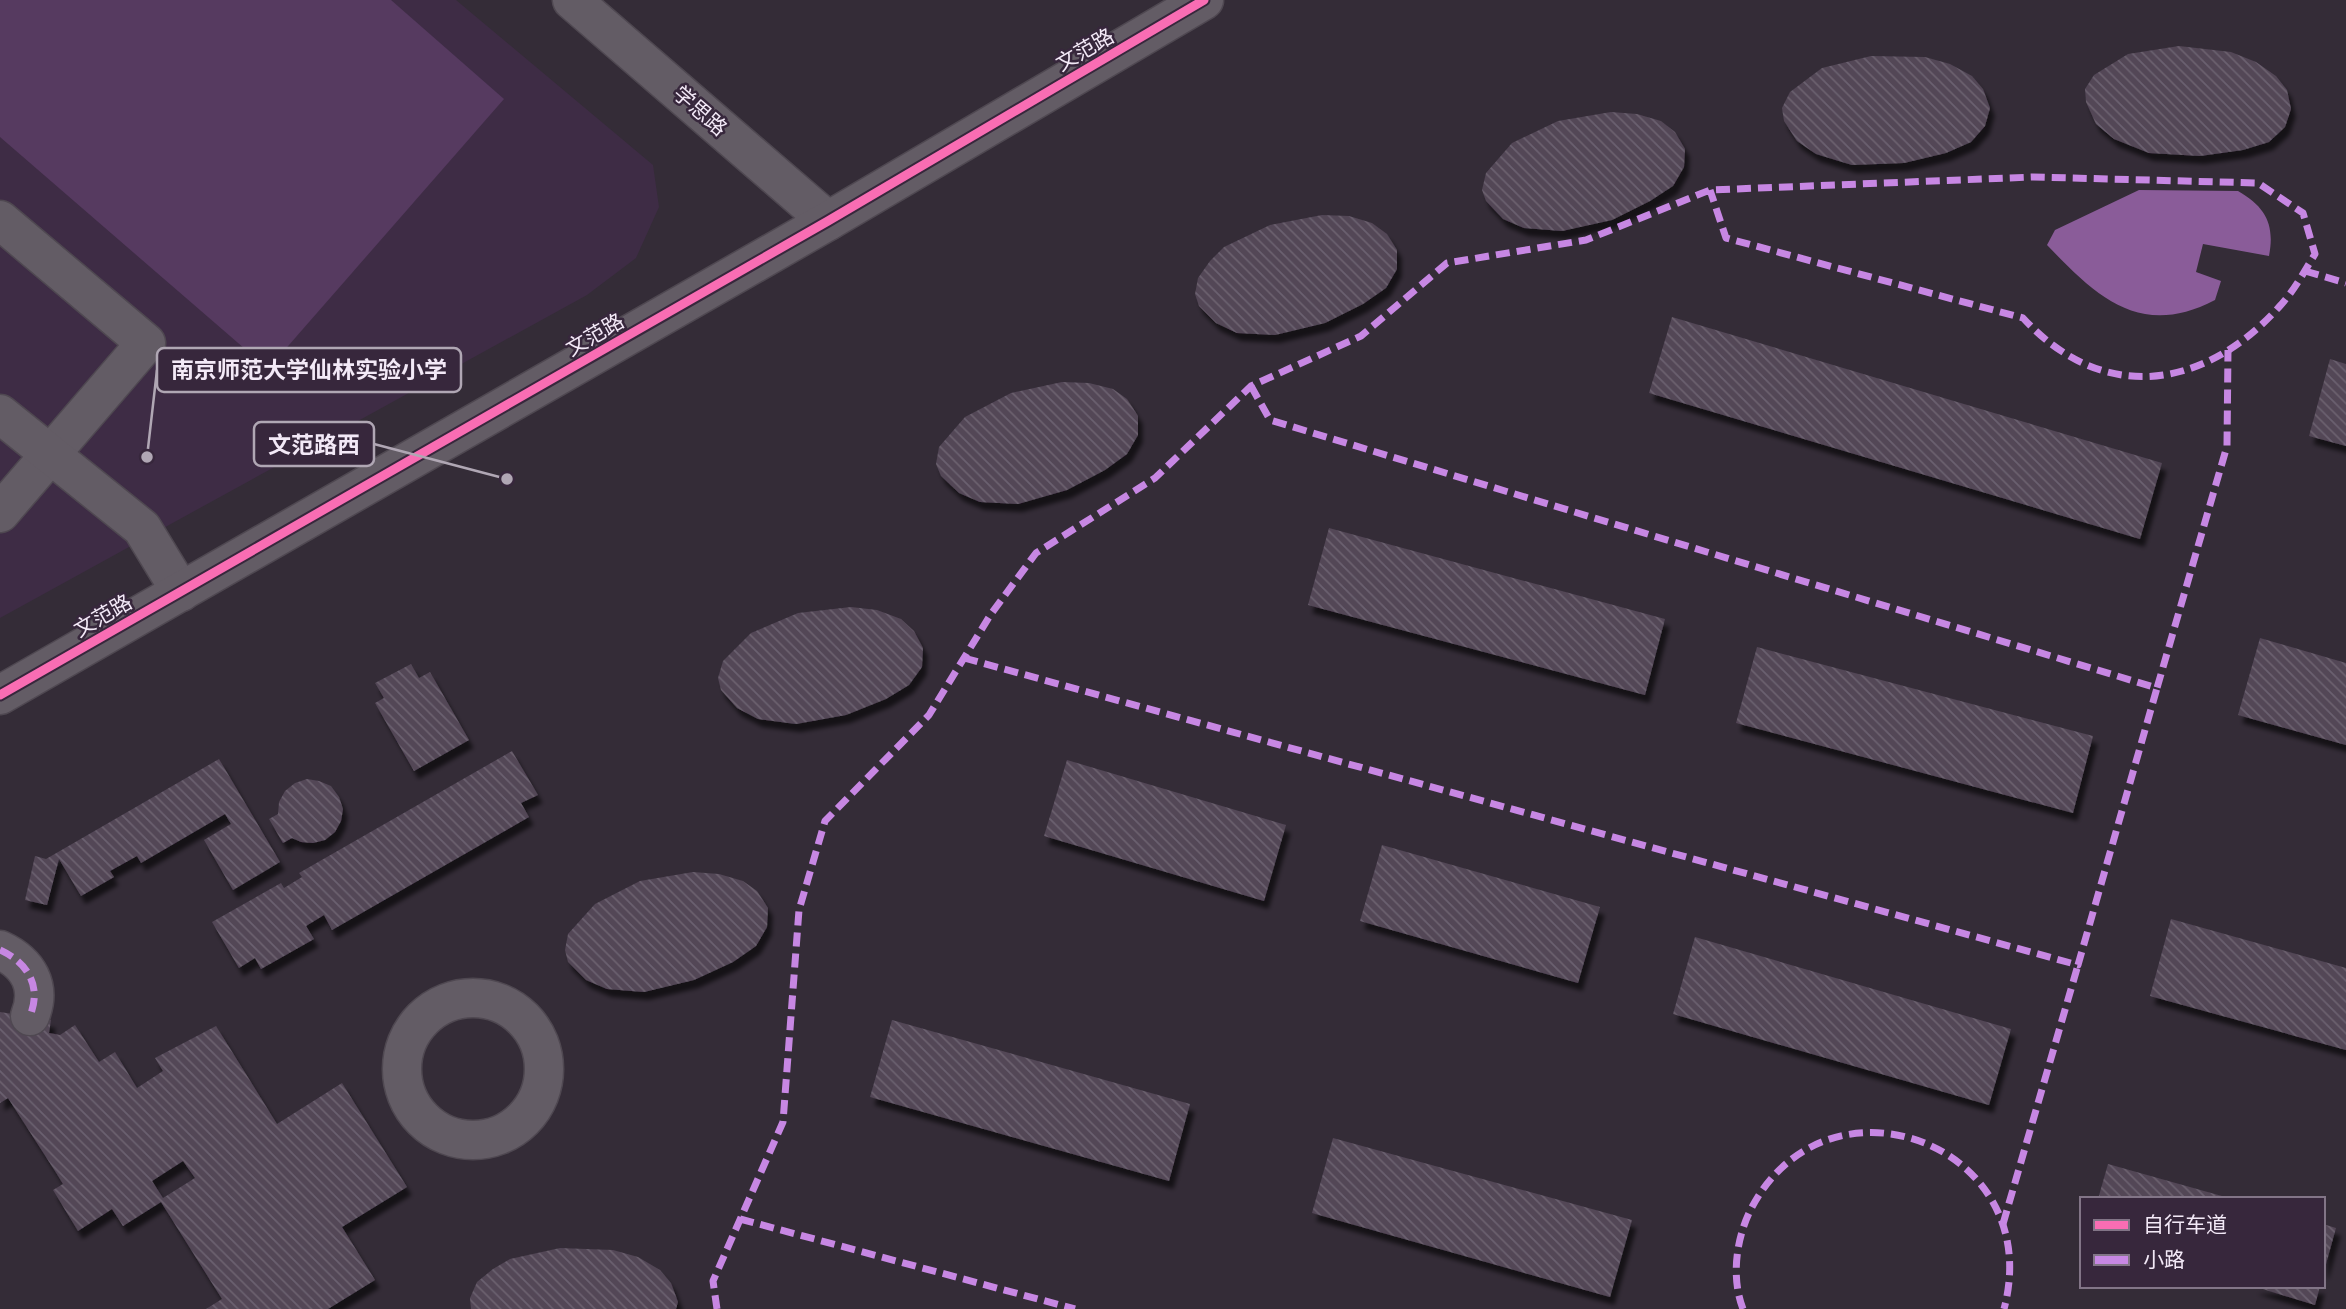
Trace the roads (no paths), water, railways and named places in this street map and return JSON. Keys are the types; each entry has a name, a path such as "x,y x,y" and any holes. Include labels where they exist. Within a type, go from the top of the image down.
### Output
{"street":[{"name":"学思路","path":"572,0 828,221"},
{"name":"文范路","path":"0,695 828,221 1205,0"},
{"path":"0,220 145,343 0,513"},
{"path":"0,414 142,528 181,592"},
{"path":"0,950 24,965 32,978 35,992 30,1016"}],"place":[{"name":"南京师范大学仙林实验小学","path":"147,457"},
{"name":"文范路西","path":"507,479"}]}
